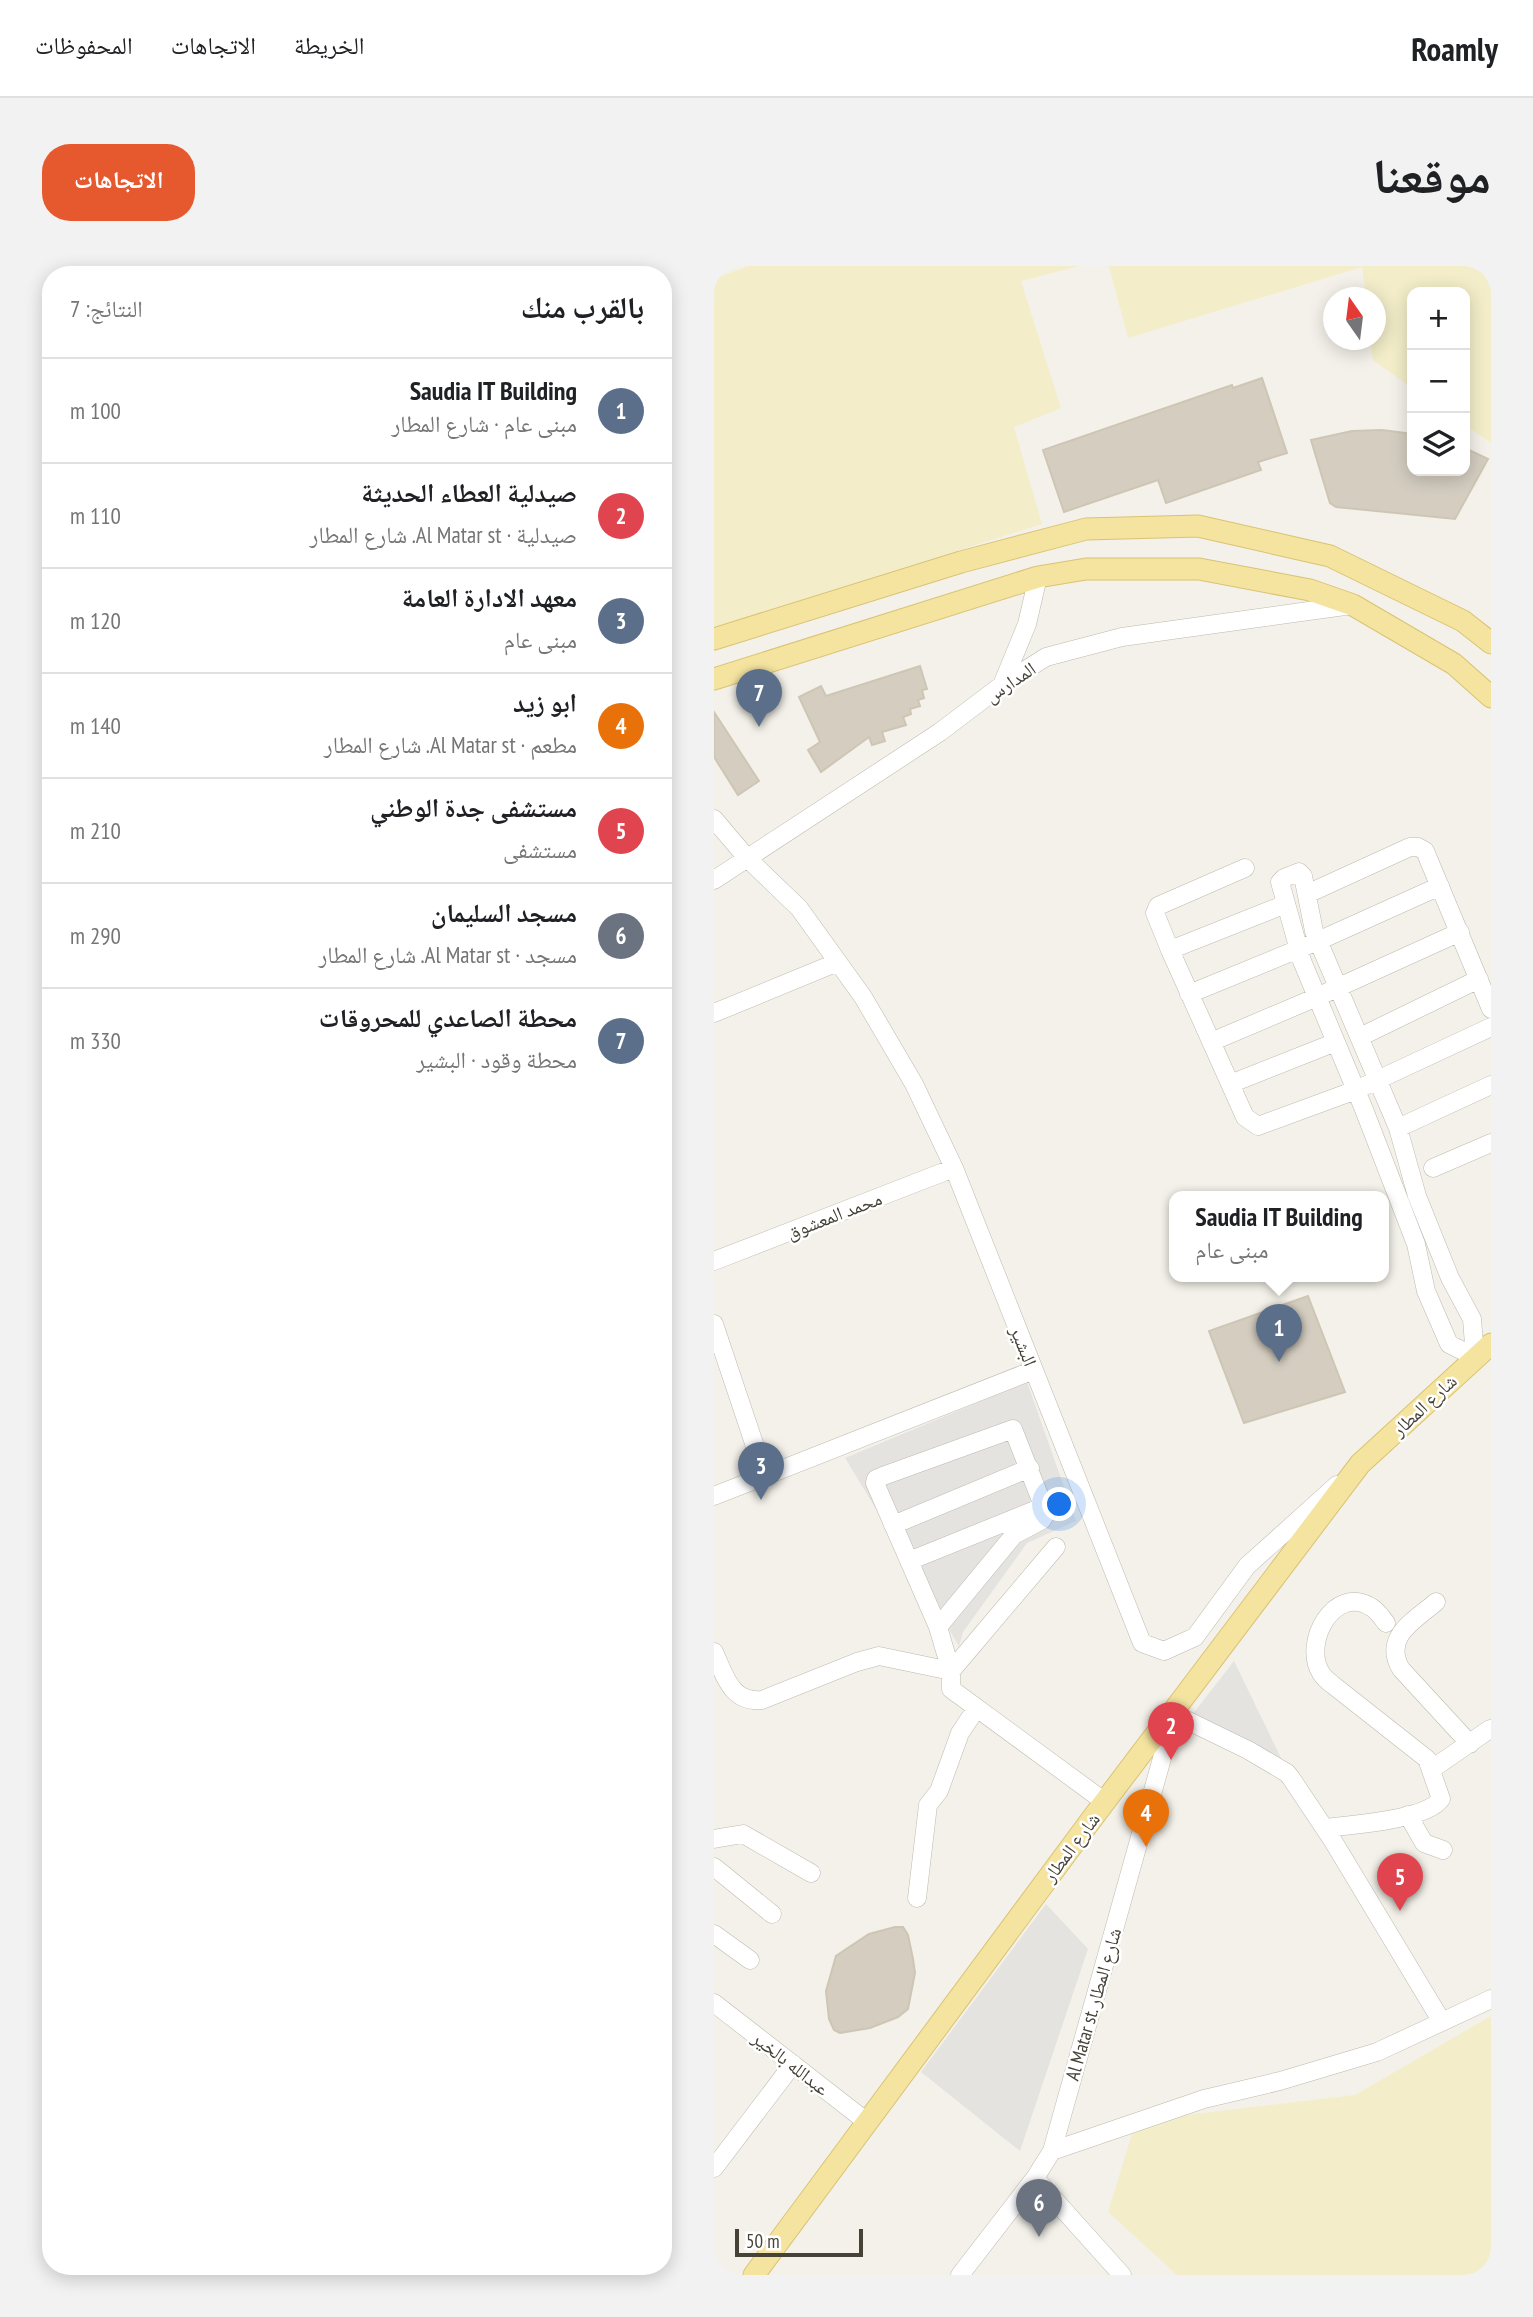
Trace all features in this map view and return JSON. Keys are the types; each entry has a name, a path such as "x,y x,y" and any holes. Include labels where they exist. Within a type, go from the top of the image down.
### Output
{"main road":[{"path":"714,639 961,562 1086,529 1198,526 1330,556 1464,621 1491,643"},
{"path":"714,680 1038,577 1086,569 1199,569 1310,590 1353,605 1454,664 1491,697"},
{"name":"شارع المطار","path":"754,2275 1360,1464 1486,1347"}],"street":[{"path":"1002,685 1027,624 1038,577"},
{"name":"المدارس","path":"714,880 940,732 1002,685 1046,657 1122,637 1353,605"},
{"name":"البشير","path":"714,819 747,858 799,908 863,997 914,1084 954,1168 1142,1643 1164,1651 1195,1637 1247,1566 1360,1464"},
{"path":"1307,894 1410,847 1418,847 1424,851 1440,886 1491,1009"},
{"path":"1245,868 1158,906 1155,913 1245,1117 1258,1126 1356,1090 1491,1027"},
{"path":"1299,872 1302,874 1318,941 1398,1128 1417,1196 1450,1278 1486,1347 1449,1344 1426,1290 1416,1244 1299,949 1280,888 1280,882 1284,878 1299,872"},
{"path":"1189,994 1318,941 1440,886"},
{"path":"1170,950 1286,904"},
{"path":"1211,1042 1317,998 1460,932"},
{"path":"714,1013 838,962"},
{"path":"1360,1037 1479,979"},
{"path":"1230,1084 1336,1042"},
{"path":"1398,1128 1491,1085"},
{"path":"1433,1168 1491,1143"},
{"name":"محمد المعشوق","path":"714,1261 954,1168"},
{"path":"1400,1203 1417,1196"},
{"path":"1426,1290 1450,1278"},
{"path":"714,1324 765,1476"},
{"path":"714,1496 1034,1370"},
{"path":"938,1627 1014,1535 1042,1520 1046,1513 1013,1429 876,1479 875,1483 938,1627 951,1671 951,1689 1105,1802"},
{"path":"893,1525 1030,1468"},
{"path":"909,1561 1045,1506"},
{"path":"951,1671 1056,1547"},
{"path":"1436,1602 1399,1633 1396,1644 1397,1663 1470,1744"},
{"path":"1325,1828 1372,1823 1408,1815 1436,1805 1441,1799 1427,1759 1321,1674 1315,1640 1318,1630 1333,1610 1358,1603 1374,1609 1386,1623"},
{"path":"714,1652 718,1673 730,1689 739,1696 754,1700 762,1700 857,1662 879,1656 951,1671"},
{"path":"917,1898 928,1805 939,1791 960,1733 976,1709"},
{"path":"1175,1711 1287,1773 1325,1828 1442,2022"},
{"name":"Al Matar st. شارع المطار","path":"960,2275 1035,2178 1052,2151 1175,1711"},
{"path":"1432,1769 1490,1729"},
{"path":"1408,1815 1424,1843 1443,1850"},
{"path":"714,1839 743,1834 811,1873"},
{"path":"714,1867 772,1914"},
{"path":"714,1934 750,1960"},
{"path":"1052,2151 1204,2099 1280,2081 1377,2052 1491,1998"},
{"name":"عبدالله بالخير","path":"714,2003 867,2122"},
{"path":"714,2168 793,2064"},
{"path":"1035,2178 1122,2275"}],"sand":[{"path":"748,266 1079,266 1021,281 1061,408 1014,427 1042,524 714,628 714,279"},
{"path":"1109,266 1491,266 1491,443 1470,428 1470,287 1407,287 1407,384 1373,360 1372,350 1386,350 1386,287 1365,287 1362,267 1128,338"},
{"path":"1491,2016 1491,2275 1177,2275 1108,2212 1136,2121 1355,2095"}],"shaded area":[{"path":"1027,1382 1076,1521 1027,1543 963,1632 959,1646 845,1458"},
{"path":"1234,1661 1284,1764 1192,1715"},
{"path":"1046,1904 1088,1949 1020,2151 921,2072"}],"building":[{"path":"1262,378 1287,453 1258,462 1261,470 1166,503 1158,480 1064,512 1043,450 1232,385 1233,388"},
{"path":"1382,430 1407,433 1407,476 1470,476 1470,450 1488,459 1455,519 1336,507 1330,503 1311,440 1352,431"},
{"path":"920,666 927,689 922,690 924,698 918,700 920,706 910,709 911,714 903,717 906,725 882,732 885,741 872,745 869,737 821,772 808,750 820,742 799,697 821,686 826,696"},
{"path":"714,712 759,781 738,795 714,757"},
{"path":"1308,1296 1345,1392 1244,1423 1209,1331"},
{"path":"903,1927 908,1935 913,1959 915,1973 908,2009 898,2017 870,2028 840,2033 834,2030 829,2019 826,1991 836,1956 869,1934"}],"place":[{"name":"محطة الصاعدي للمحروقات","path":"759,727"},
{"name":"Saudia IT Building","path":"1279,1362"},
{"name":"معهد الادارة العامة","path":"761,1500"},
{"name":"صيدلية العطاء الحديثة","path":"1171,1760"},
{"name":"ابو زيد","path":"1146,1847"},
{"name":"مستشفى جدة الوطني","path":"1400,1911"},
{"name":"مسجد السليمان","path":"1039,2237"}]}
